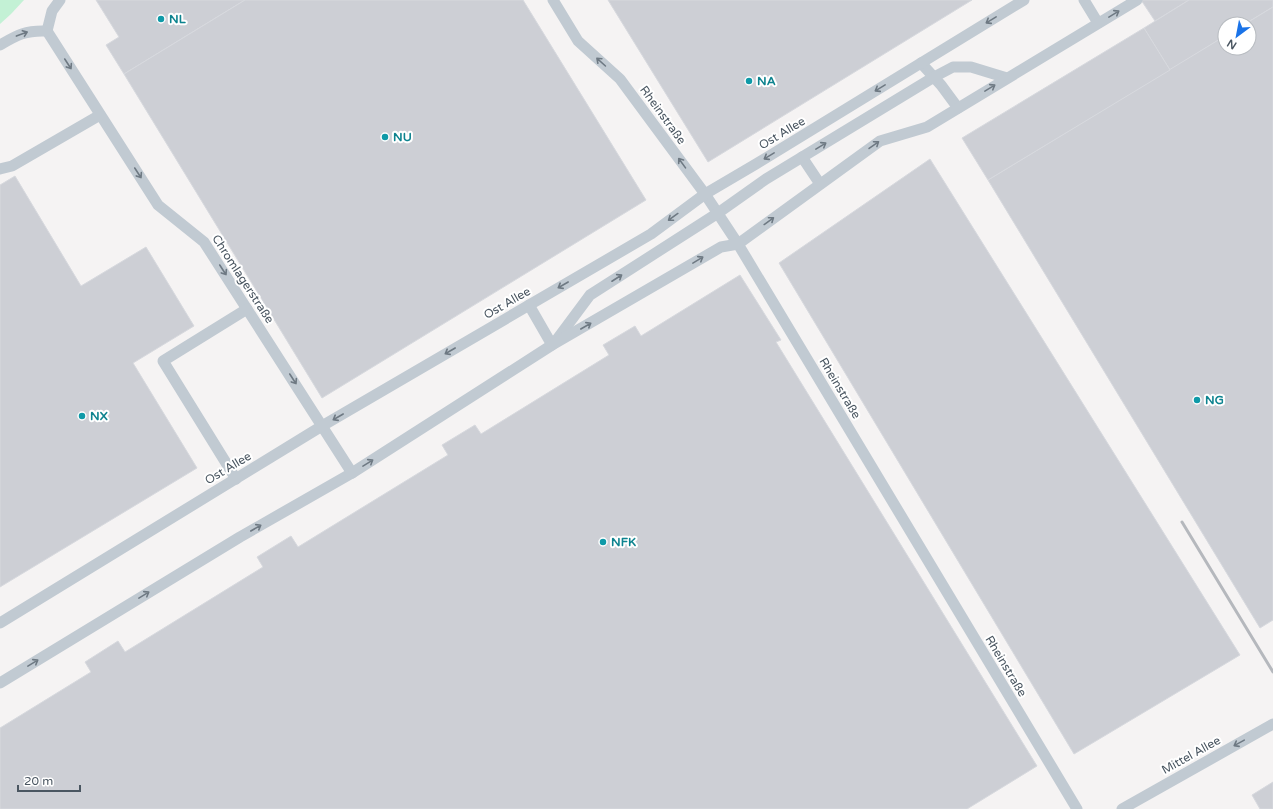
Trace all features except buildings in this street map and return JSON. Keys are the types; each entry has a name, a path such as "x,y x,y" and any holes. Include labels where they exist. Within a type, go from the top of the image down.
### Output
{"lane":[{"path":"0,45 14,37 32,30 47,31 52,11 60,0"},
{"name":"Rheinstraße","path":"553,0 578,41 620,79 718,213 1077,809"},
{"name":"Ost Allee","path":"0,623 322,426 651,234 705,194 1024,0"},
{"path":"1084,0 1098,24"},
{"path":"0,683 240,537 352,473 552,346 721,246 738,244 880,141 927,127 1137,0"},
{"name":"Chromlagerstraße","path":"47,31 158,205 204,242 352,473"},
{"path":"921,63 941,85 958,108"},
{"path":"552,346 590,295 802,157 934,77 953,67 971,67 1007,78"},
{"path":"0,169 12,166 100,115"},
{"path":"802,157 820,184"},
{"path":"528,305 552,346"},
{"path":"236,479 163,361 247,308"},
{"name":"Mittel Allee","path":"1122,809 1273,724"}],"green space":[{"path":"0,0 24,0 0,24"}],"railway":[{"path":"1182,522 1273,672"}],"place":[{"name":"NL","path":"161,19"},
{"name":"NA","path":"749,81"},
{"name":"NU","path":"385,137"},
{"name":"NG","path":"1197,400"},
{"name":"NX","path":"82,416"},
{"name":"NFK","path":"603,542"}]}
